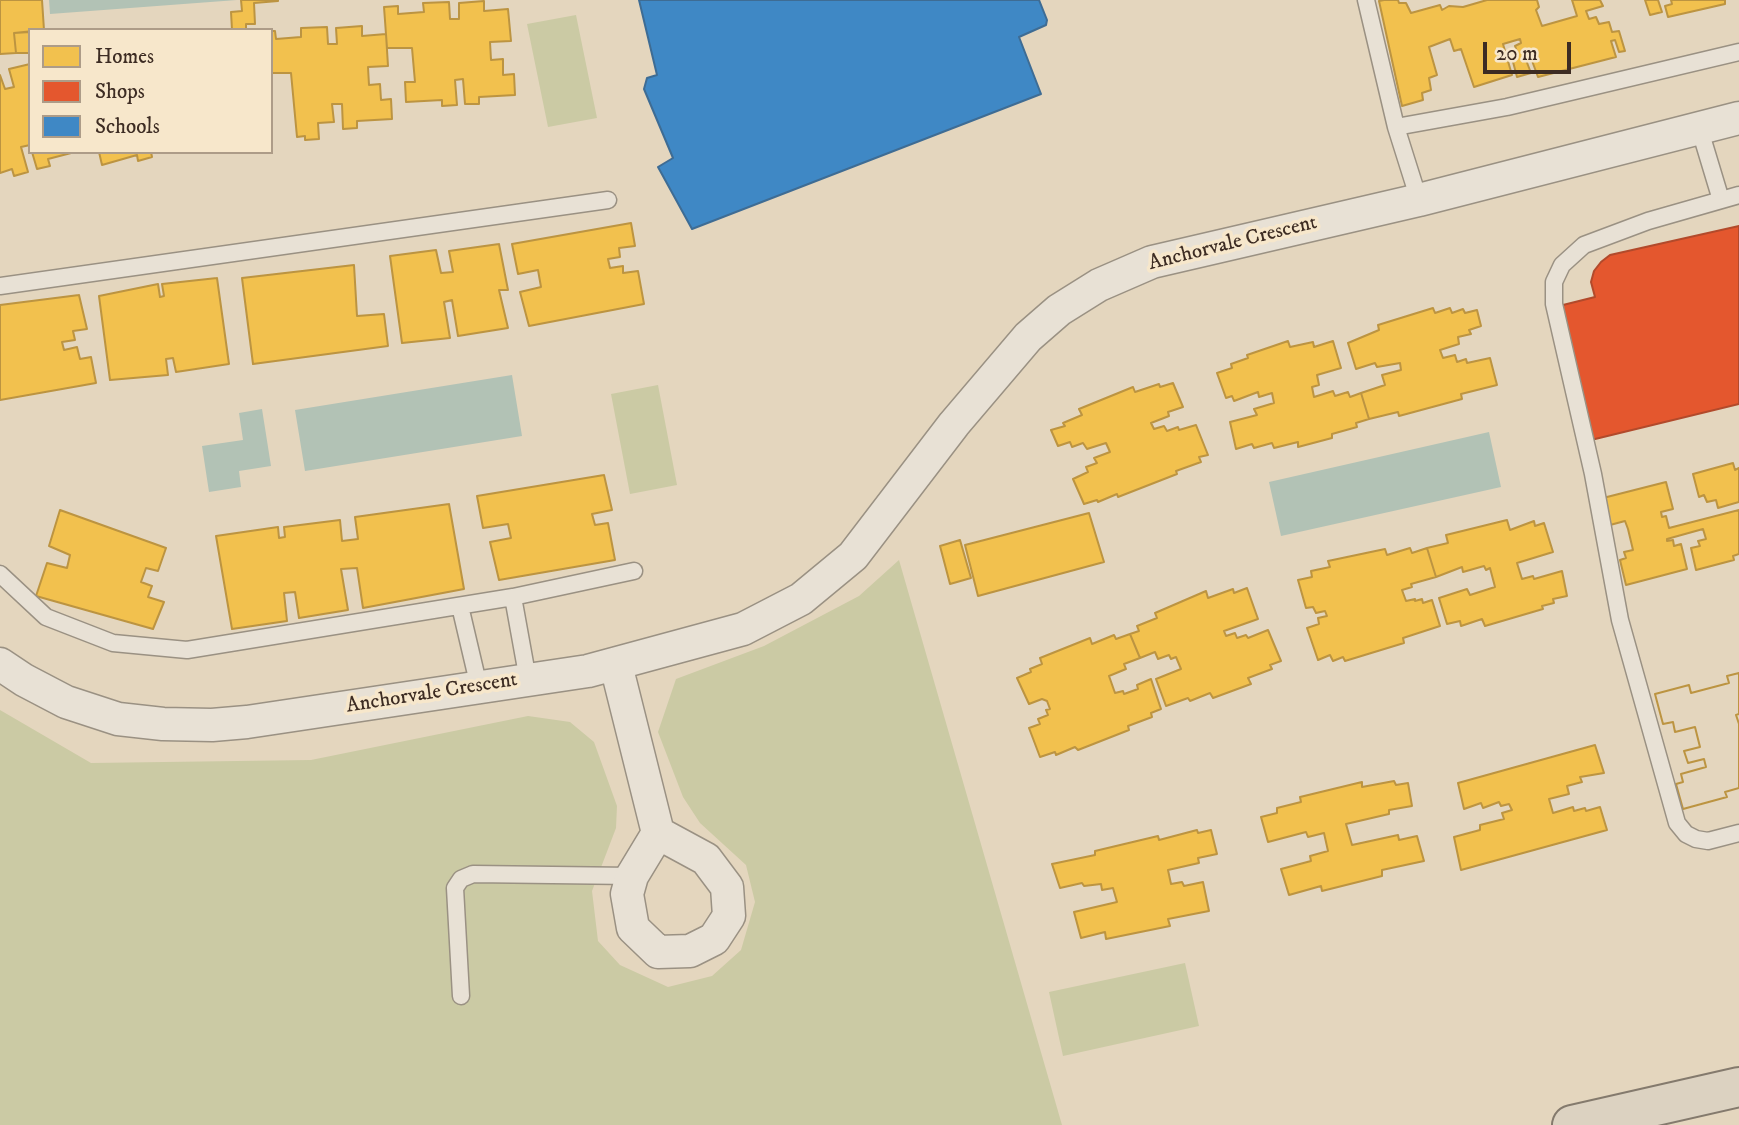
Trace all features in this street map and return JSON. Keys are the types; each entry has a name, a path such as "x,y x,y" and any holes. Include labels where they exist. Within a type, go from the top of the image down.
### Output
{"highway":[{"path":"1572,1125 1739,1087"}],"street":[{"name":"Anchorvale Crescent","path":"0,664 66,702 118,719 163,724 247,722 616,665 743,629 801,599 853,556 954,424 1028,337 1059,310 1099,285 1152,262 1419,200 1739,118"},
{"path":"616,665 658,833 632,876 627,894 633,928 658,951 690,951 714,939 729,916 727,887 706,859 658,833"},
{"name":"Anchorvale Crescent","path":"0,680 74,719 137,734 222,734 247,722"}],"lane":[{"path":"1366,0 1396,127 1419,200"},
{"path":"1396,127 1507,107 1739,52"},
{"path":"1699,127 1721,200"},
{"path":"1739,195 1648,220 1584,245 1562,264 1554,282 1554,304 1593,474 1620,620 1676,823 1686,834 1708,841 1739,833"},
{"path":"0,286 608,200"},
{"path":"0,574 46,617 113,643 187,650 513,597 634,570"},
{"path":"513,597 528,680"},
{"path":"460,606 479,687"},
{"path":"461,996 455,888 461,879 472,874 632,876"}],"green space":[{"path":"576,15 597,118 548,127 527,24"},
{"path":"658,385 677,485 630,494 611,394"},
{"path":"899,560 1062,1125 0,1125 0,710 91,763 311,760 528,716 570,722 594,742 617,806 616,828 592,891 598,941 620,965 668,987 712,976 741,950 755,902 746,865 700,823 683,797 658,732 676,679 764,646 859,596"},
{"path":"1185,963 1199,1026 1063,1056 1049,992"}],"shaded area":[{"path":"49,0 237,0 50,14"},
{"path":"512,375 522,436 305,471 295,410"},
{"path":"262,409 271,466 239,471 241,487 209,492 202,446 243,440 239,413"},
{"path":"1489,432 1501,487 1281,536 1269,482"}],"building: Homes":[{"path":"0,0 42,0 44,28 28,28 28,32 14,33 16,53 0,54"},
{"path":"241,0 278,0 254,3 255,24 246,24 246,28 232,28 231,12 242,11"},
{"path":"1487,0 1537,0 1539,7 1536,10 1542,26 1577,16 1572,0 1600,0 1603,6 1586,11 1589,19 1596,17 1599,24 1609,22 1612,32 1619,31 1625,51 1619,52 1615,40 1611,41 1616,57 1538,77 1531,58 1526,60 1531,73 1517,77 1512,58 1518,55 1515,46 1521,43 1520,39 1503,44 1512,75 1474,87 1461,49 1454,51 1450,39 1429,47 1437,75 1429,78 1431,90 1422,93 1423,100 1402,106 1379,1 1406,3 1411,13 1440,5 1442,10 1449,6 1463,7"},
{"path":"1645,0 1658,0 1662,12 1650,15"},
{"path":"1671,0 1725,0 1725,4 1668,17 1665,6 1672,4"},
{"path":"484,1 484,11 508,9 511,41 490,42 491,60 503,59 503,75 514,74 515,95 479,97 479,104 465,104 463,79 455,80 457,105 442,106 442,100 406,102 405,82 415,82 412,48 387,48 384,7 398,6 398,14 424,12 423,3 449,2 450,19 459,19 459,3"},
{"path":"362,26 362,36 386,34 388,66 368,67 369,85 380,84 381,100 391,99 392,119 357,121 357,128 343,129 342,104 332,104 334,122 318,123 319,139 305,140 305,136 297,137 291,73 273,73 273,31 276,39 301,37 301,28 327,27 328,44 337,44 336,28"},
{"path":"28,32 28,53 16,53 14,33"},
{"path":"28,64 28,145 21,147 28,172 14,176 12,169 0,173 0,75 5,89 14,87 9,69"},
{"path":"33,154 67,154 48,159 50,166 37,169"},
{"path":"99,154 151,154 152,157 138,161 137,155 102,165"},
{"path":"631,223 635,246 619,248 620,257 608,259 610,268 623,266 623,273 638,271 644,304 529,326 520,292 541,287 538,270 518,274 512,244"},
{"path":"499,244 508,290 499,290 508,328 458,336 452,300 444,302 450,338 402,343 390,256 436,250 441,273 453,272 449,251"},
{"path":"354,265 357,316 384,314 388,346 253,364 242,278"},
{"path":"217,278 229,364 176,372 173,358 166,359 168,375 110,380 99,296 158,284 160,297 164,296 162,284"},
{"path":"79,295 87,329 73,331 75,340 62,342 64,350 77,347 80,359 91,357 96,383 0,400 0,305"},
{"path":"1433,308 1435,313 1450,308 1452,313 1463,309 1465,313 1477,310 1481,326 1469,330 1471,334 1458,337 1459,344 1440,350 1443,358 1455,355 1457,362 1466,359 1467,363 1490,358 1497,385 1461,394 1462,399 1399,416 1398,412 1369,419 1361,393 1385,385 1382,375 1401,370 1400,363 1377,367 1375,363 1356,369 1348,343 1379,330 1378,325"},
{"path":"1288,341 1290,347 1313,342 1314,347 1333,341 1341,368 1317,375 1319,385 1312,387 1314,397 1333,391 1335,396 1348,392 1350,397 1361,393 1369,419 1356,423 1357,427 1332,434 1332,438 1298,447 1298,442 1274,448 1272,443 1254,448 1252,444 1236,449 1230,422 1257,415 1254,409 1274,403 1272,393 1259,397 1258,392 1234,401 1232,396 1226,398 1217,373 1232,368 1231,364 1248,358 1247,355"},
{"path":"1173,383 1183,407 1168,412 1169,416 1151,423 1154,429 1164,426 1167,431 1196,425 1208,455 1199,457 1201,462 1176,471 1177,474 1118,497 1117,494 1098,502 1097,500 1084,504 1073,479 1088,472 1086,467 1097,463 1094,458 1110,452 1106,443 1087,449 1083,443 1072,447 1070,442 1058,446 1051,430 1065,426 1063,423 1082,415 1079,409 1133,387 1135,392 1159,384 1160,387"},
{"path":"1733,463 1735,470 1739,468 1739,502 1718,508 1716,500 1707,502 1704,495 1699,497 1693,474"},
{"path":"604,475 612,510 592,514 595,525 608,523 615,560 499,580 490,542 511,538 508,524 483,528 477,496"},
{"path":"1666,482 1673,509 1661,512 1662,517 1666,516 1669,528 1739,510 1739,554 1733,556 1734,560 1696,570 1691,548 1700,546 1698,541 1706,539 1703,529 1667,539 1673,540 1674,546 1681,544 1687,569 1626,585 1620,560 1626,558 1624,552 1633,550 1628,529 1625,521 1610,525 1603,498"},
{"path":"449,504 464,589 363,608 357,568 341,569 348,610 299,618 295,592 284,593 287,621 232,629 216,536 278,527 279,538 285,537 284,527 340,520 342,541 358,539 355,517"},
{"path":"60,510 166,548 158,571 146,568 141,582 152,586 148,597 164,602 153,629 36,596 47,563 67,568 70,555 49,546"},
{"path":"1089,513 1104,562 978,596 965,545"},
{"path":"1507,520 1510,530 1534,521 1535,526 1544,523 1553,552 1517,563 1522,579 1533,576 1534,579 1562,571 1567,596 1553,599 1554,603 1542,606 1543,609 1485,626 1482,619 1461,626 1460,621 1447,624 1439,598 1467,589 1470,595 1495,587 1490,568 1486,570 1484,566 1463,572 1462,567 1436,577 1427,548 1448,543 1446,535"},
{"path":"960,540 971,578 950,584 940,546"},
{"path":"1410,548 1412,553 1427,548 1436,577 1411,584 1412,587 1402,590 1406,601 1422,599 1423,603 1432,600 1440,626 1403,638 1404,643 1345,661 1343,657 1333,661 1330,655 1318,660 1307,628 1319,624 1318,618 1327,616 1325,611 1316,613 1313,607 1306,608 1298,580 1312,577 1311,571 1330,567 1328,561 1385,549 1387,555"},
{"path":"1247,588 1258,619 1224,631 1226,636 1235,633 1237,638 1246,635 1248,638 1268,630 1281,661 1270,665 1272,669 1248,678 1251,684 1213,698 1210,693 1166,706 1156,679 1181,669 1176,657 1171,659 1169,655 1158,659 1155,652 1140,658 1130,634 1139,631 1137,626 1157,618 1155,613 1206,591 1208,598 1233,589 1234,593"},
{"path":"1130,634 1140,658 1124,664 1126,669 1109,676 1115,693 1123,691 1124,694 1138,689 1137,685 1151,679 1161,709 1151,713 1152,717 1128,726 1129,730 1078,750 1075,747 1056,755 1055,752 1040,757 1029,728 1040,724 1038,719 1048,715 1046,710 1050,709 1047,701 1042,699 1029,704 1017,678 1042,664 1040,658 1090,638 1092,644 1114,635 1116,639"},
{"path":"1739,673 1739,714 1736,715 1739,724 1739,788 1725,792 1727,797 1683,809 1676,784 1683,782 1681,774 1706,767 1704,759 1688,763 1684,751 1700,747 1695,727 1675,732 1673,722 1663,724 1655,694 1689,685 1691,693 1729,683 1727,676"},
{"path":"1739,673 1739,714 1736,715 1739,724 1739,788 1725,792 1727,797 1683,809 1676,784 1683,782 1681,774 1706,767 1704,759 1688,763 1684,751 1700,747 1695,727 1675,732 1673,722 1663,724 1655,694 1689,685 1691,693 1729,683 1727,676"},
{"path":"1595,745 1604,773 1580,777 1582,782 1567,786 1569,794 1549,799 1553,813 1573,807 1574,811 1585,808 1586,811 1600,807 1607,830 1461,870 1454,837 1480,830 1480,825 1504,819 1502,813 1512,810 1509,804 1501,806 1499,802 1483,808 1481,803 1464,809 1458,783"},
{"path":"1394,781 1396,785 1408,783 1412,806 1389,810 1389,814 1346,824 1352,845 1398,835 1399,840 1417,836 1424,861 1382,870 1382,876 1322,891 1321,886 1289,895 1281,869 1311,861 1310,856 1328,851 1324,833 1308,837 1306,832 1268,842 1261,817 1277,813 1277,808 1301,802 1300,797 1362,782 1362,787"},
{"path":"1197,830 1198,833 1211,830 1217,854 1198,858 1199,863 1168,870 1171,884 1182,882 1184,886 1203,882 1209,911 1168,919 1170,926 1106,939 1105,932 1081,938 1074,912 1117,902 1113,888 1102,890 1101,884 1084,886 1082,883 1060,888 1052,864 1095,855 1095,851 1158,836 1159,840"}],"building: Shops":[{"path":"1739,226 1739,404 1591,440 1559,306 1595,297 1591,282 1594,271 1610,255"}],"building: Schools":[{"path":"639,0 1039,0 1047,20 1046,25 1019,37 1041,94 692,229 658,167 673,158 644,89 647,78 657,75"}]}
